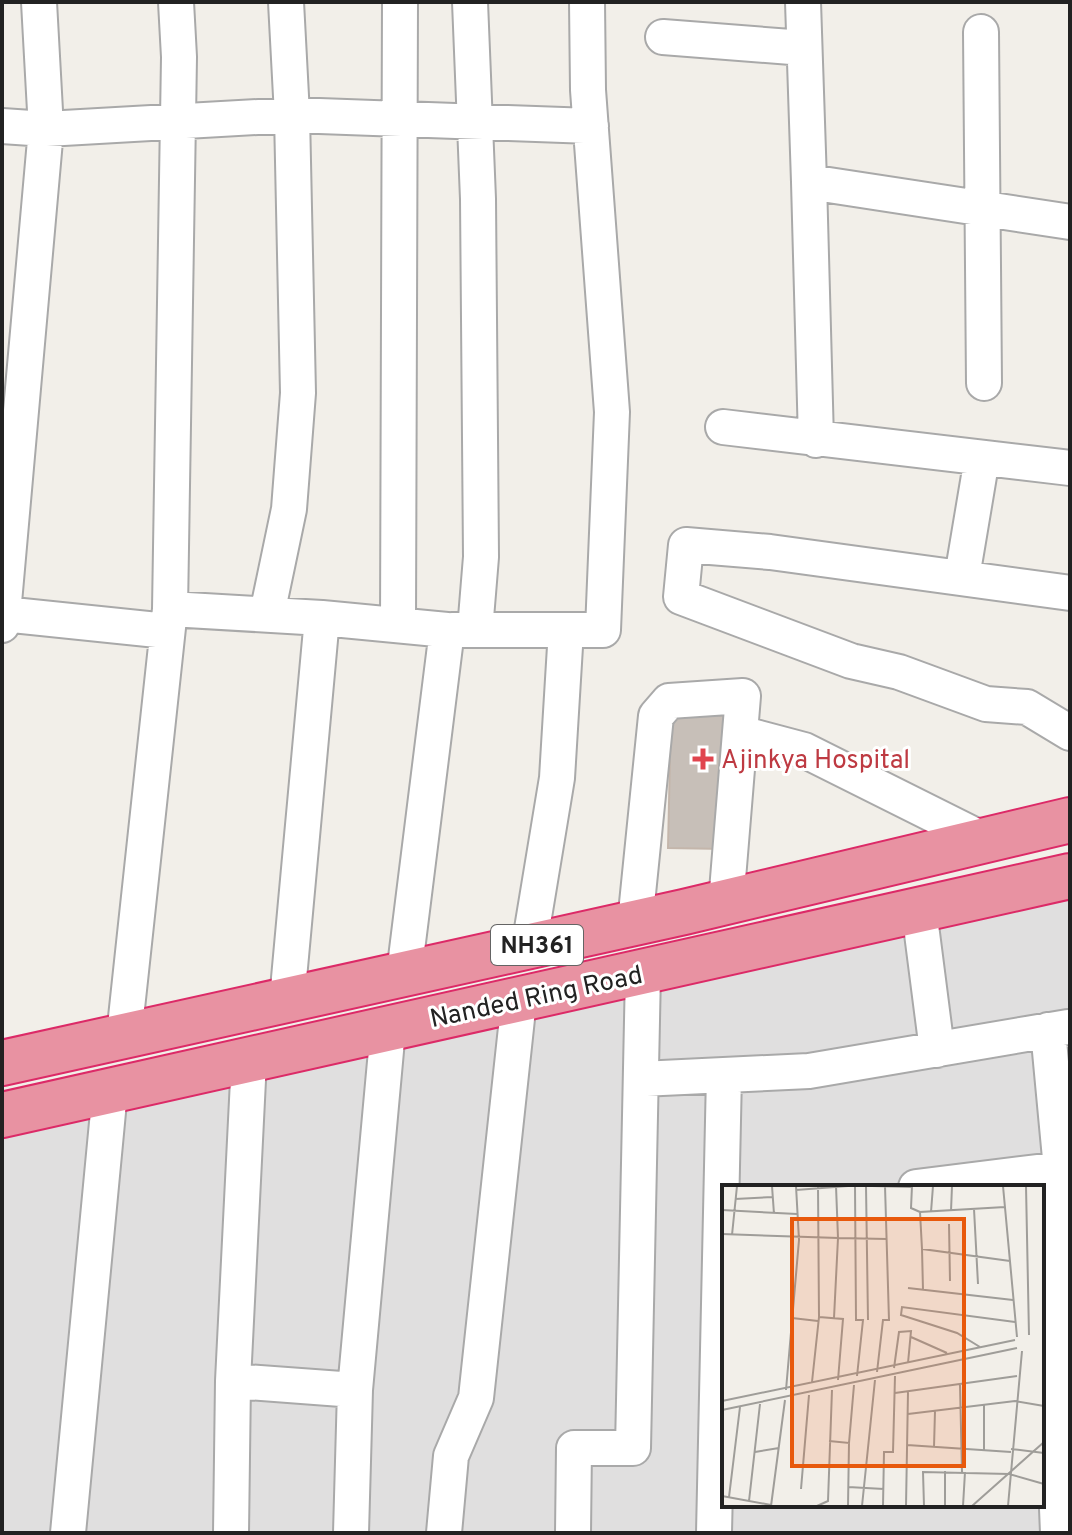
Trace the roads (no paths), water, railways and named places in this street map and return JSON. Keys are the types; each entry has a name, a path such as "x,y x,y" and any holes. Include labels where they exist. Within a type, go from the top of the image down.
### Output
{"highway":[{"name":"NH361","path":"2,1063 726,903 1070,820"},
{"name":"Nanded Ring Road","path":"2,1115 1070,876"}],"street":[{"path":"2,625 46,129 39,2"},
{"path":"124,1036 168,620 178,120 176,2"},
{"path":"267,614 289,509 298,393 292,115 286,2"},
{"path":"398,625 400,2"},
{"path":"404,974 461,630 481,557 475,121 470,2"},
{"path":"3,614 168,620 267,614 461,630 603,630 612,412 591,126 587,2"},
{"path":"803,2 816,440"},
{"path":"981,32 984,383"},
{"path":"663,37 804,48"},
{"path":"2,126 46,129 292,115 591,126"},
{"path":"809,182 1070,222"},
{"path":"723,427 1070,468"},
{"path":"962,577 982,458"},
{"path":"1070,593 962,577 686,545 681,597 851,661 899,672 986,704 1027,707 1070,733"},
{"path":"287,1000 322,618"},
{"path":"529,947 557,778 566,630"},
{"path":"635,923 656,716 669,701 743,696 726,903"},
{"path":"740,733 804,750 984,840"},
{"path":"919,910 937,1050"},
{"path":"573,1533 574,1448 633,1448 643,973"},
{"path":"444,1533 451,1456 476,1398 519,1000"},
{"path":"641,1079 809,1071 1059,1028 1066,1168 1055,1434 1058,1533"},
{"path":"351,1533 355,1390 388,1029"},
{"path":"231,1533 233,1381 249,1060"},
{"path":"723,1185 724,1075"},
{"path":"68,1533 110,1091"},
{"path":"932,1185 1066,1168"},
{"path":"714,1533 722,1306"},
{"path":"233,1381 355,1390"}],"place":[{"name":"Ajinkya Hospital","path":"703,759"}]}
